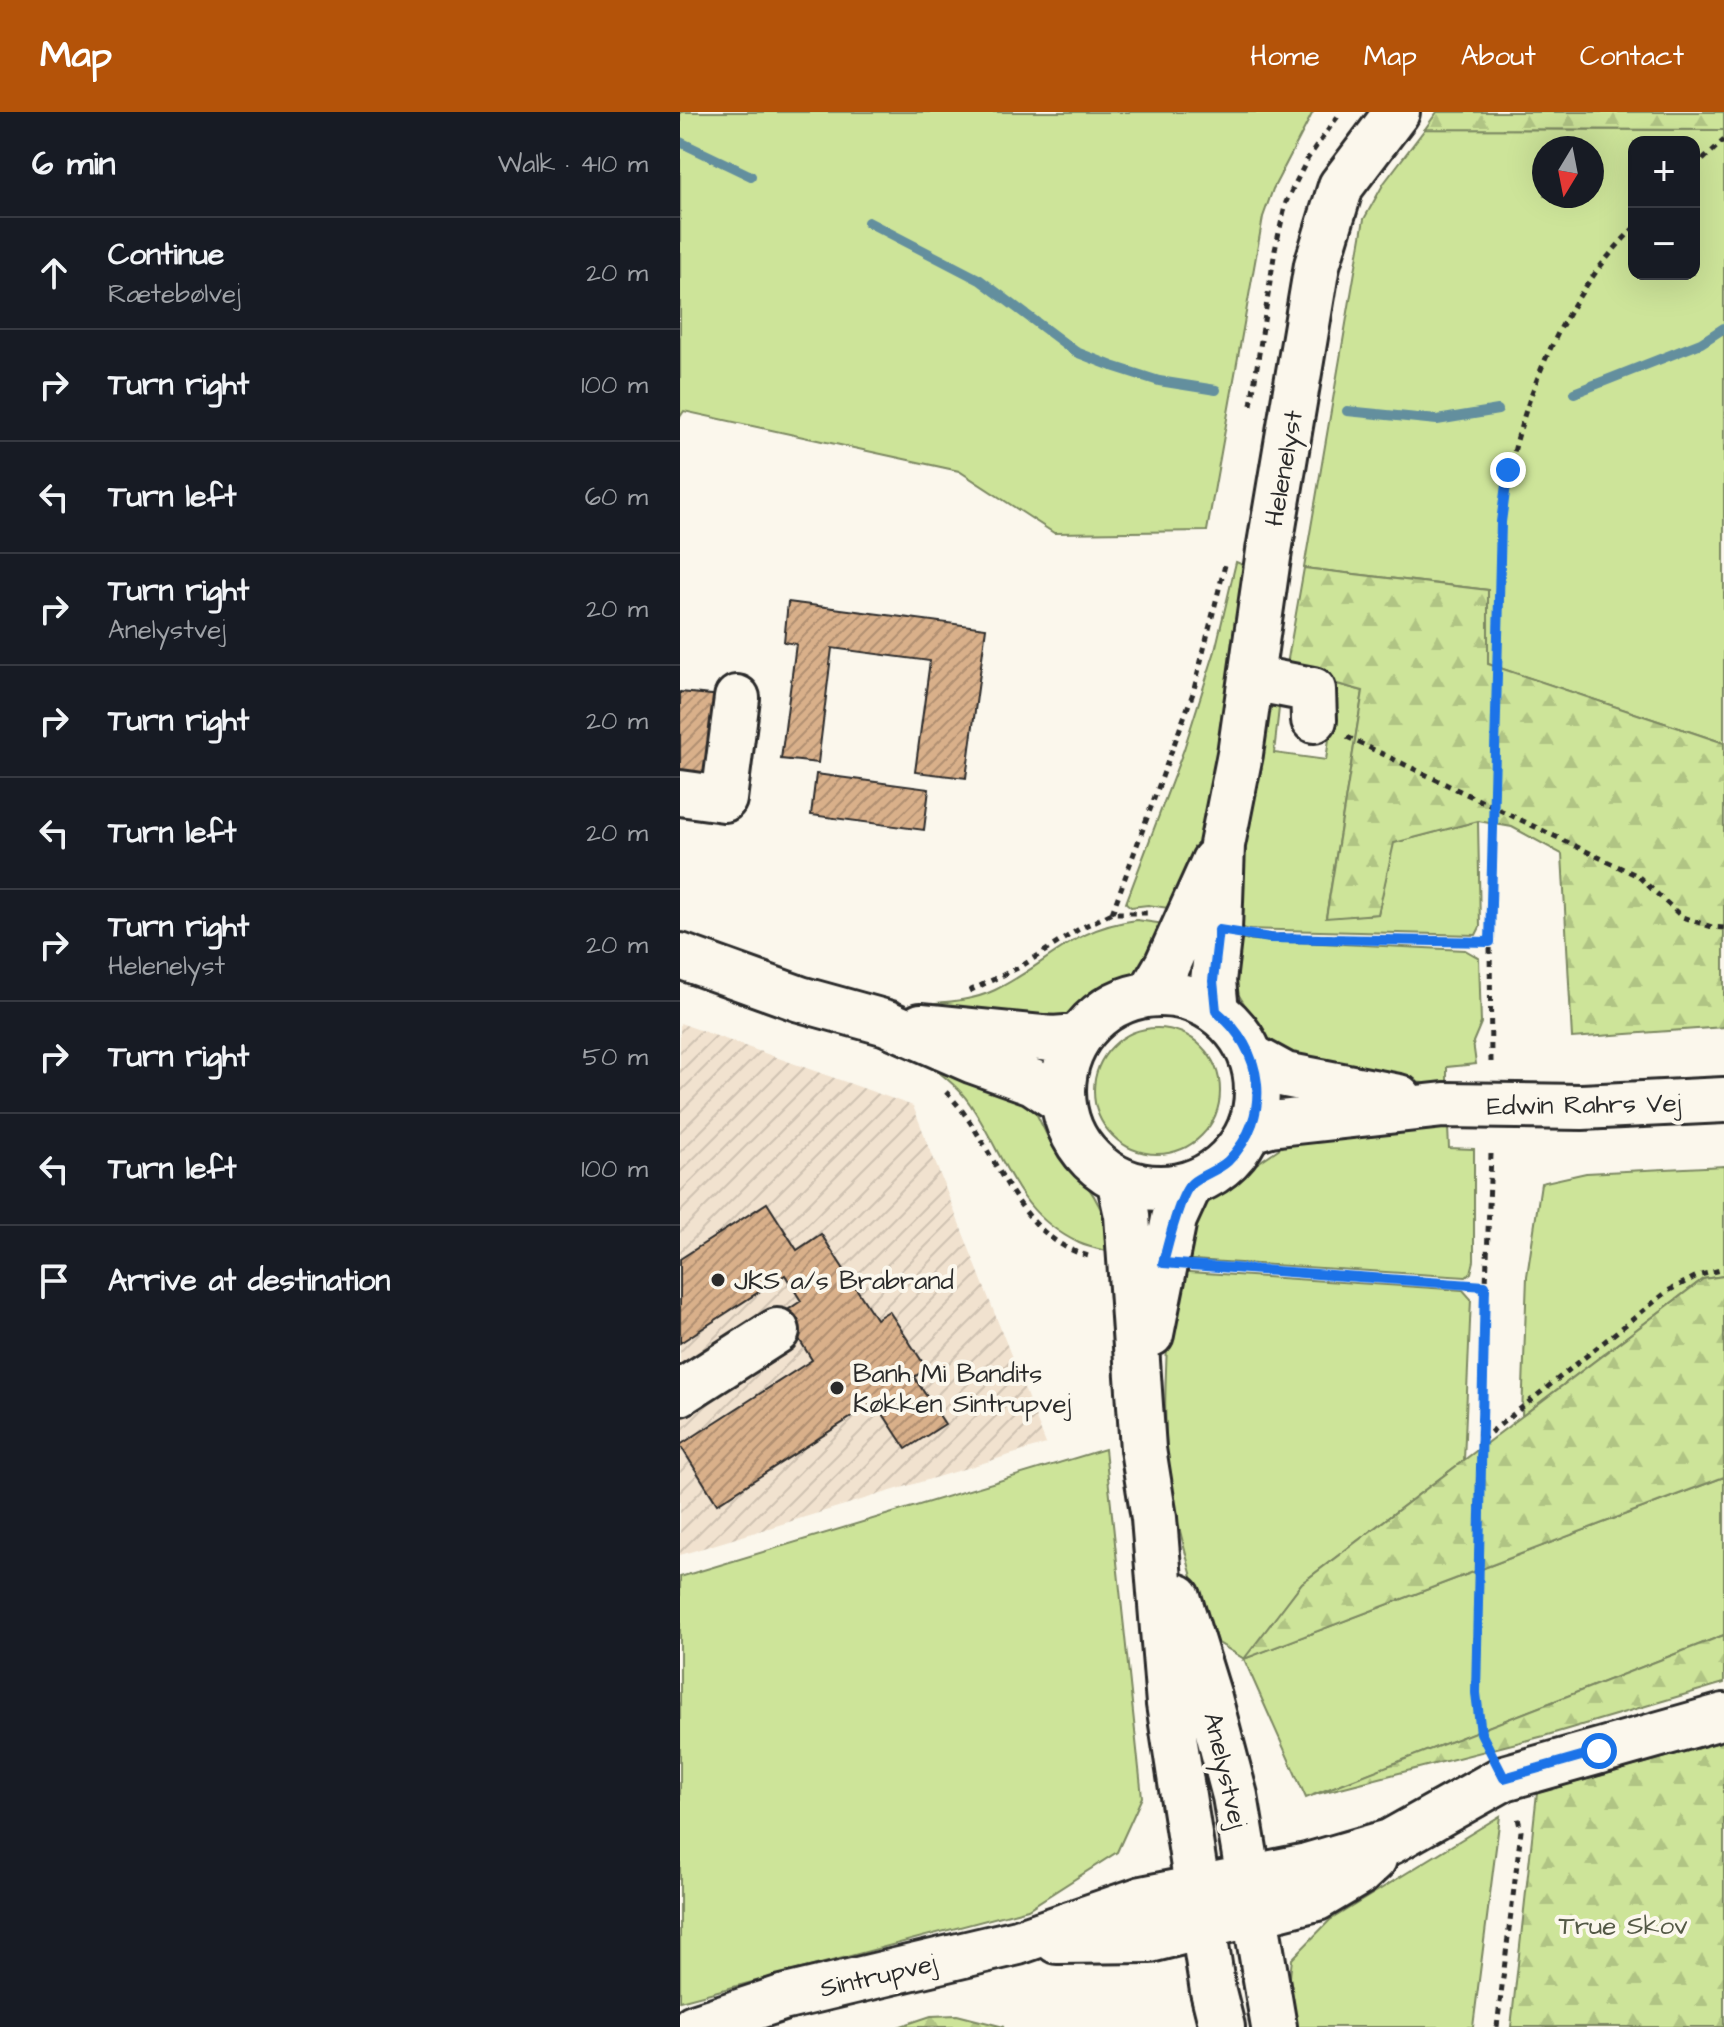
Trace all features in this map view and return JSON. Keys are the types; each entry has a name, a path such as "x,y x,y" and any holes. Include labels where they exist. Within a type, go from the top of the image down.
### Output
{"main road":[{"name":"Helenelyst","path":"1216,1011 1213,981 1219,930 1222,845 1240,754 1269,551 1317,265 1341,186 1397,112"},
{"path":"1251,678 1313,690 1314,720"},
{"path":"680,793 724,799 737,698"},
{"name":"Helenelyst","path":"1150,994 1167,965 1222,845"},
{"path":"680,956 800,999 887,1023 974,1061 1033,1082 1063,1102"},
{"path":"1150,994 1185,997 1216,1011 1237,1031 1252,1057 1257,1106 1243,1142 1226,1163 1190,1184 1154,1188 1119,1179 1105,1171 1081,1148 1067,1119 1063,1102 1063,1079 1068,1057 1079,1037 1090,1023 1118,1003 1150,994"},
{"path":"887,1023 1052,1039 1079,1037"},
{"path":"1252,1057 1285,1075 1444,1105"},
{"name":"Edwin Rahrs Vej","path":"1444,1105 1582,1107 1724,1100"},
{"path":"1250,1130 1270,1124 1444,1105"},
{"name":"Anelystvej","path":"1119,1179 1127,1215 1146,1263 1141,1391 1143,1449 1154,1518 1169,1704 1213,1991 1222,2027"},
{"name":"Anelystvej","path":"1146,1263 1174,1219 1190,1184"},
{"path":"680,1393 777,1331"},
{"name":"Anelystvej","path":"1154,1518 1231,1781 1274,2027"},
{"name":"Sintrupvej","path":"694,2027 782,1998 1018,1942 1150,1940 1200,1908 1252,1896 1317,1898 1359,1873 1390,1842 1504,1778 1724,1716"}],"path":[{"path":"1249,420 1275,250 1286,202 1308,158 1341,112"},
{"path":"1700,162 1724,140"},
{"path":"1491,1062 1490,942 1501,522 1508,470 1523,416 1551,347 1585,287 1611,251 1628,234"},
{"path":"956,995 981,987 1020,967 1079,929 1112,913 1193,693 1226,559"},
{"path":"1314,720 1495,810 1638,876 1682,917 1724,928"},
{"path":"1219,930 1270,938 1490,942"},
{"path":"941,1087 980,1138 1017,1202 1045,1232 1086,1255 1146,1263 1485,1286"},
{"path":"1491,1154 1480,1440 1476,1693 1481,1733 1516,1805 1521,1831 1497,2027"},
{"path":"1480,1440 1668,1291 1697,1276 1724,1269"}],"shaded area":[{"path":"680,1023 913,1106 1046,1444 680,1555"}],"green space":[{"path":"680,112 1313,112 1273,189 1263,217 1207,531 1054,533 959,471 684,411 680,417"},
{"path":"1437,112 1724,112 1724,130 1425,129"},
{"path":"1425,129 1724,130 1724,743 1488,664 1488,590 1304,568 1364,219 1384,183"},
{"path":"1236,562 1241,564 1250,580 1217,783 1198,855 1175,909 1148,905 1131,907 1126,903 1184,749 1215,651"},
{"path":"1304,568 1488,590 1488,664 1724,743 1724,1027 1572,1038 1562,854 1512,827 1478,821 1394,843 1378,914 1326,918 1363,691 1286,670"},
{"path":"1337,684 1363,691 1326,917 1378,914 1393,843 1478,821 1480,927 1476,935 1246,929 1233,924 1268,699 1280,699 1274,753 1326,760"},
{"path":"1137,920 1171,925 1145,966 1133,975 1102,987 1067,1014 1045,1022 1016,1021 916,1005 985,994 1014,980 1078,939 1114,924"},
{"path":"1238,939 1465,950 1479,958 1481,1023 1473,1042 1476,1064 1447,1067 1447,1085 1442,1085 1339,1074 1270,1045 1230,981"},
{"path":"1157,1028 1181,1032 1202,1046 1216,1067 1220,1091 1216,1115 1202,1136 1181,1150 1157,1154 1133,1150 1112,1136 1098,1115 1094,1091 1098,1067 1112,1046 1133,1032"},
{"path":"905,1048 1026,1096 1059,1156 1095,1198 1115,1253 1079,1243 1040,1216 1014,1182 964,1096 940,1073"},
{"path":"1448,1128 1449,1148 1474,1149 1474,1261 1471,1273 1466,1277 1176,1259 1193,1215 1249,1169 1302,1133"},
{"path":"1724,1166 1724,1276 1703,1279 1522,1416 1527,1276 1541,1183 1586,1173"},
{"path":"1174,1271 1463,1290 1471,1299 1464,1460 1302,1583 1246,1658 1724,1477 1724,1635 1306,1798 1244,1659 1209,1637 1184,1548 1168,1468 1165,1416 1170,1285"},
{"path":"1724,1276 1724,1477 1244,1659 1302,1583 1703,1279"},
{"path":"1105,1449 1142,1797 1117,1852 1028,1909 680,2001 680,1577"},
{"path":"1724,1635 1724,1683 1544,1736 1313,1795"},
{"name":"True Skov","path":"1724,1741 1724,2027 1511,2027 1537,1793"},
{"path":"1500,1816 1473,2027 1293,2027 1288,1994 1292,1959 1330,1920"},
{"path":"957,2015 1004,2027 898,2027 931,2016"}],"building":[{"path":"788,602 986,628 966,778 915,772 930,661 832,648 818,763 781,759 796,644 784,642"},
{"path":"680,692 722,696 712,782 680,779"},
{"path":"816,774 929,789 924,830 811,815"},
{"path":"767,1203 797,1250 821,1234 876,1319 889,1311 927,1369 914,1377 945,1424 906,1449 875,1402 717,1504 680,1445 812,1360 783,1313 801,1301 785,1275 680,1343 680,1259"}],"waterway":[{"path":"680,142 751,176"},
{"path":"868,222 980,280 1076,352 1159,381 1216,390"},
{"path":"1574,393 1701,343 1724,328"},
{"path":"1347,411 1437,420 1498,410"}],"place":[{"name":"JKS a/s Brabrand","path":"718,1280"},
{"name":"Banh Mi Bandits Køkken Sintrupvej","path":"837,1388"}],"route":[{"path":"1508,470 1501,522 1490,942 1270,938 1219,930 1213,981 1216,1011 1246,1043 1257,1081 1257,1106 1250,1130 1235,1153 1215,1171 1190,1184 1174,1219 1163,1263 1485,1286 1476,1693 1481,1733 1504,1778 1599,1751"}]}
